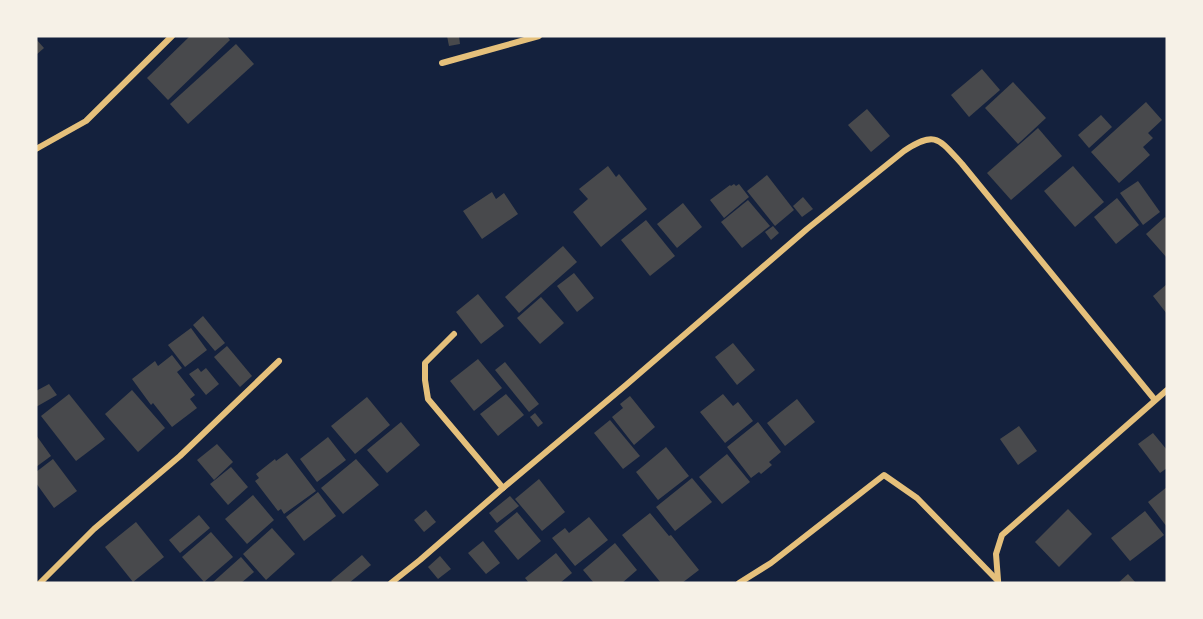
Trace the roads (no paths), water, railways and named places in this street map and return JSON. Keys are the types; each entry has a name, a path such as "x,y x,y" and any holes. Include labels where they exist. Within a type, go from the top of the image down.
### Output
{"street":[{"path":"36,149 86,121 172,36"},
{"path":"442,63 539,36"},
{"path":"391,583 807,229 904,151 917,142 931,138 942,143 962,164 1155,400"},
{"path":"454,334 425,363 428,399 503,488"},
{"path":"39,583 94,529 180,456 279,361"},
{"path":"998,582 996,554 1002,535 1167,390"},
{"path":"738,583 771,563 884,475 917,498 998,582"}]}
